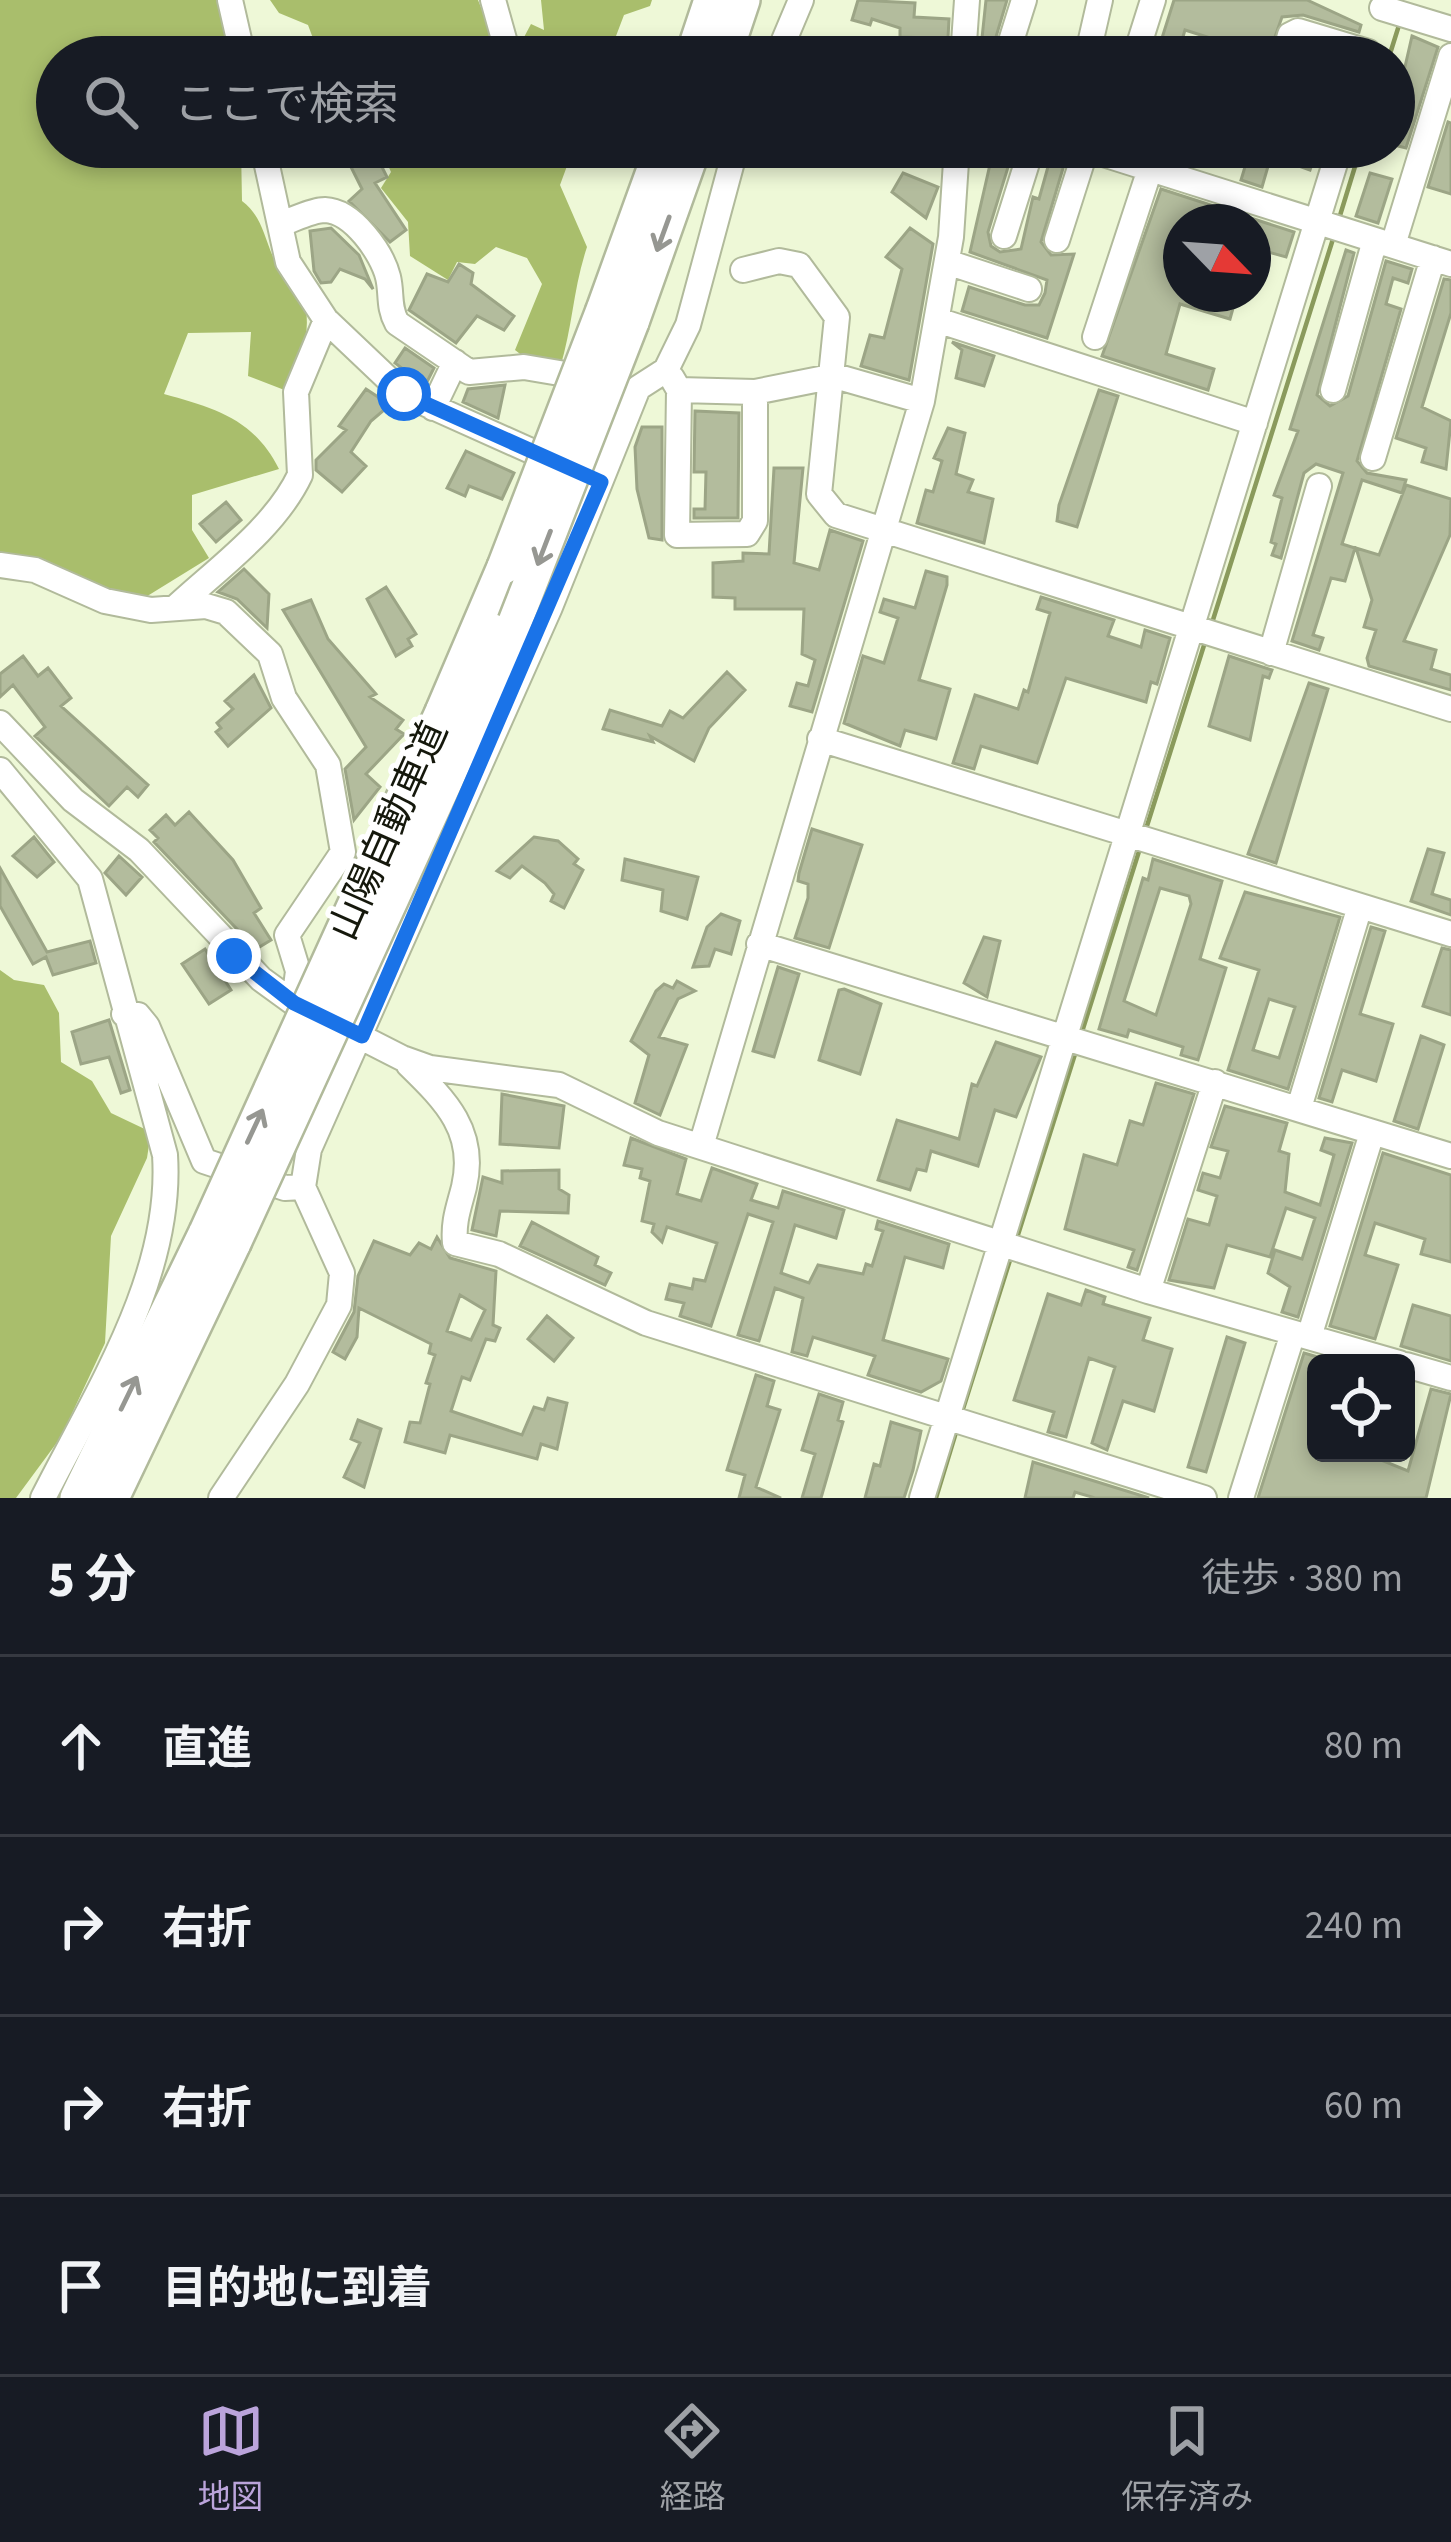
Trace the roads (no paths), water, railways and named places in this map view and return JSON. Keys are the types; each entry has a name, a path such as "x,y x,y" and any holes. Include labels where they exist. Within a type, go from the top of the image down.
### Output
{"highway":[{"path":"699,36 711,0"},
{"path":"731,36 743,0"},
{"name":"山陽自動車道","path":"112,1498 220,1238 456,720 515,622 618,316 657,168"},
{"name":"山陽自動車道","path":"456,720 504,567 685,168"},
{"name":"山陽自動車道","path":"77,1498 220,1238"}],"street":[{"path":"230,0 238,36"},
{"path":"493,0 503,36"},
{"path":"786,36 801,0"},
{"path":"964,36 967,0"},
{"path":"1013,36 1024,0"},
{"path":"1092,36 1100,0"},
{"path":"1142,36 1153,0"},
{"path":"1378,36 1392,9 1451,29"},
{"path":"1415,156 1451,56"},
{"path":"268,168 288,262 326,320 404,394 601,482"},
{"path":"730,168 672,380 677,535 747,534 755,520 755,392"},
{"path":"701,1146 922,400 947,262 955,168"},
{"path":"1004,236 1025,168"},
{"path":"1057,240 1086,168"},
{"path":"922,1498 955,1421 1075,1040 1201,631 1255,423 1330,225 1337,168"},
{"path":"1334,390 1411,168"},
{"path":"1095,337 1150,169 1442,261 1373,458"},
{"path":"280,224 325,210 353,226 367,237 388,275 390,310 397,323 469,372 524,367 638,388 672,380 755,392 835,376 922,400"},
{"path":"743,270 779,261 799,265 824,292 837,317 835,376 819,494 836,515 1451,709"},
{"path":"947,262 1029,289"},
{"path":"175,608 276,512 294,487 300,475 296,392 326,320"},
{"path":"938,320 1255,423"},
{"path":"433,408 455,362"},
{"path":"221,1498 296,1384 339,1305 342,1273 304,1187 309,1149 362,1036 638,388"},
{"path":"1270,652 1319,486"},
{"path":"0,565 35,571 105,601 151,610 206,606 226,612 270,654 284,698 328,765 343,852 287,935 298,970 294,1003"},
{"path":"0,723 73,800 139,850 234,956 294,1003 402,1058 430,1068 559,1084 658,1133 1148,1291 1368,1354"},
{"path":"820,739 1451,934"},
{"path":"0,770 90,879 165,1155 161,1238 114,1359 43,1498"},
{"path":"1299,1108 1360,906"},
{"path":"759,944 1451,1156"},
{"path":"124,1014 138,1015 147,1026 204,1161 285,1188 304,1187"},
{"path":"402,1058 445,1100 463,1127 470,1160 453,1220 455,1243 500,1254 646,1323 1204,1498"},
{"path":"1148,1291 1215,1082"},
{"path":"1241,1498 1372,1133"},
{"path":"1415,1368 1451,1378"}],"waterway":[{"path":"1396,36 1400,22"},
{"path":"1338,222 1355,168"},
{"path":"1212,623 1333,239"},
{"path":"1146,829 1206,639"},
{"path":"1081,1035 1141,845"},
{"path":"1016,1241 1076,1051"},
{"path":"962,1412 1011,1257"},
{"path":"936,1498 957,1429"}]}
